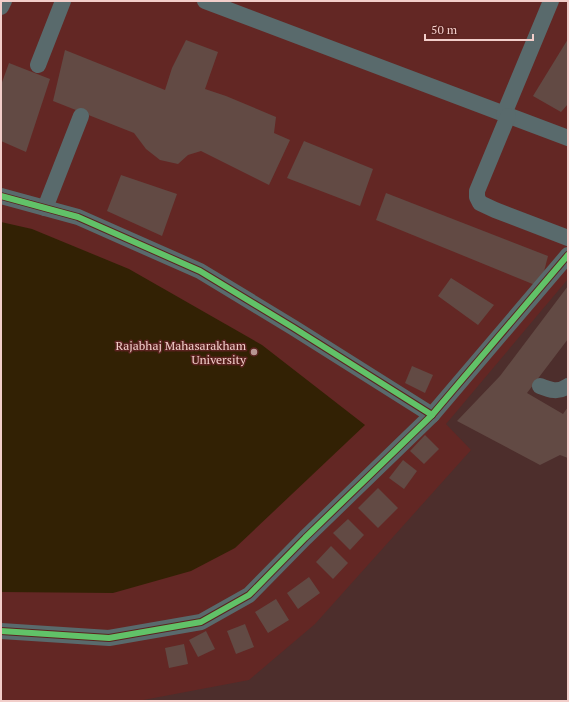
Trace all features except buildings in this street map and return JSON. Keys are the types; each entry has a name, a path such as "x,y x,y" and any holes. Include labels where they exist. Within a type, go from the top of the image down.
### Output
{"street":[{"path":"1,7 4,1"},
{"path":"38,65 63,1"},
{"path":"205,1 568,138"},
{"path":"551,1 477,191 478,200 480,203 568,238"},
{"path":"45,208 81,116"},
{"path":"1,196 78,218 200,271 432,415"},
{"path":"1,631 109,638 201,622 249,595 305,538 432,415 568,255"},
{"path":"540,386 558,391 568,386"}],"shaded area":[{"name":"Rajabhaj Mahasarakham University","path":"1,1 568,1 568,279 446,424 471,450 315,624 249,680 138,701 1,701"},
{"path":"1,222 32,229 129,269 262,345 365,425 235,548 191,571 113,593 1,592"}],"cycle path":[{"path":"1,196 78,217 200,271 432,415"},
{"path":"1,631 109,638 201,622 249,595 305,538 432,415 568,255"}],"place":[{"name":"Rajabhaj Mahasarakham University","path":"254,352"}]}
